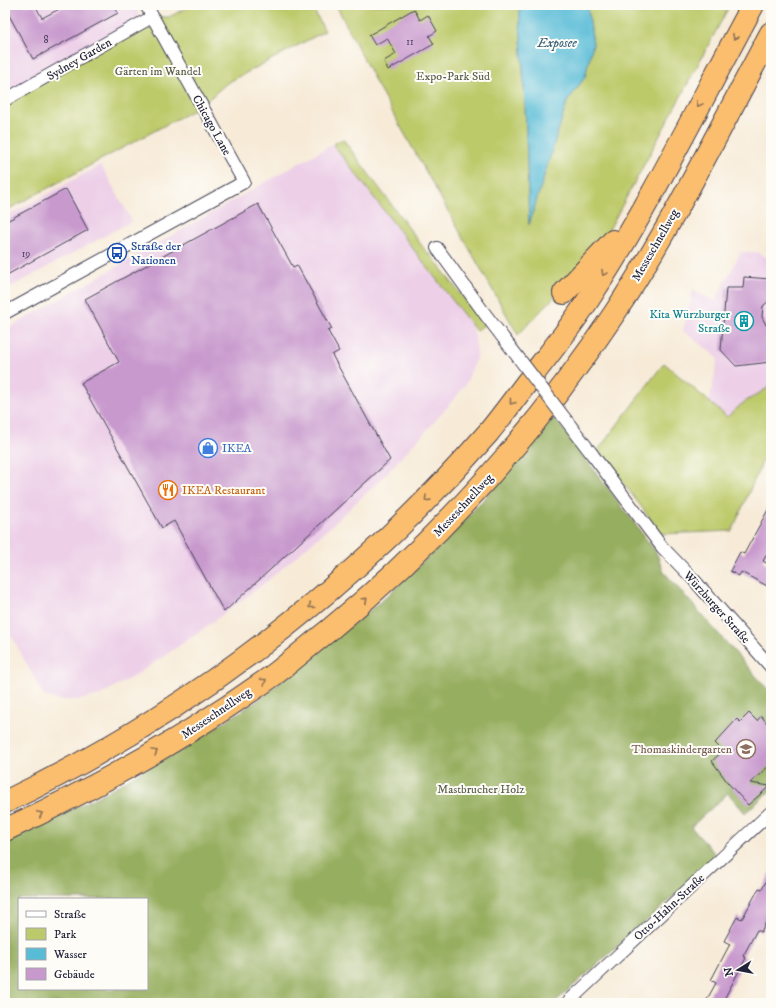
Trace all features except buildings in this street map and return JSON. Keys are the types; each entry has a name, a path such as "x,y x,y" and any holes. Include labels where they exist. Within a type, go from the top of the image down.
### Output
{"highway":[{"path":"5,802 83,762 172,709 257,650 341,582 439,487 490,431 592,294 646,204 753,5"},
{"name":"Messeschnellweg","path":"5,830 97,786 189,732 276,673 365,600 411,559 462,508 521,440 579,365 616,311 652,253 771,33"},
{"path":"564,293 646,204"}],"street":[{"name":"Chicago Lane","path":"5,313 244,182 146,5"},
{"name":"Sydney Garden","path":"5,100 152,17"},
{"name":"Würzburger Straße","path":"437,248 485,314 662,547 694,580 771,667"},
{"name":"Otto-Hahn-Straße","path":"567,1003 771,812"}],"shaded area":[{"path":"5,5 133,5 143,22 5,100"},
{"name":"IKEA","path":"333,144 471,325 475,337 477,356 466,384 438,418 382,478 328,529 266,582 198,633 136,675 100,695 79,700 58,700 44,696 5,624 5,330"},
{"path":"101,165 132,221 5,290 5,217"},
{"path":"741,252 757,252 771,260 771,387 743,403 727,417 709,403 718,358 683,331 693,290 715,301"}],"green space":[{"name":"Gärten im Wandel","path":"191,5 311,5 325,31 227,83 201,106 5,211 5,100 152,17 169,17"},
{"name":"Expo-Park Süd","path":"336,5 519,5 525,102 529,223 567,102 585,77 593,44 588,8 589,5 730,5 597,252 518,335 377,85"},
{"path":"343,139 428,254 430,254 484,325 476,331 333,144"},
{"path":"664,363 727,417 743,403 771,386 771,442 732,531 662,534 598,450"},
{"name":"Mastbrucher Holz","path":"554,417 656,552 664,572 771,693 771,790 745,813 728,793 691,827 718,857 554,1003 5,1003 5,842 97,797 181,749 256,702 384,599 450,536 504,477"}],"water":[{"name":"Exposee","path":"519,5 589,5 588,9 593,44 585,77 567,102 529,225 525,102"}],"place":[{"name":"Straße der Nationen","path":"117,253"},
{"name":"Kita Würzburger Straße","path":"744,321"},
{"name":"IKEA","path":"208,448"},
{"name":"IKEA Restaurant","path":"168,490"},
{"name":"Thomaskindergarten","path":"746,749"}]}
